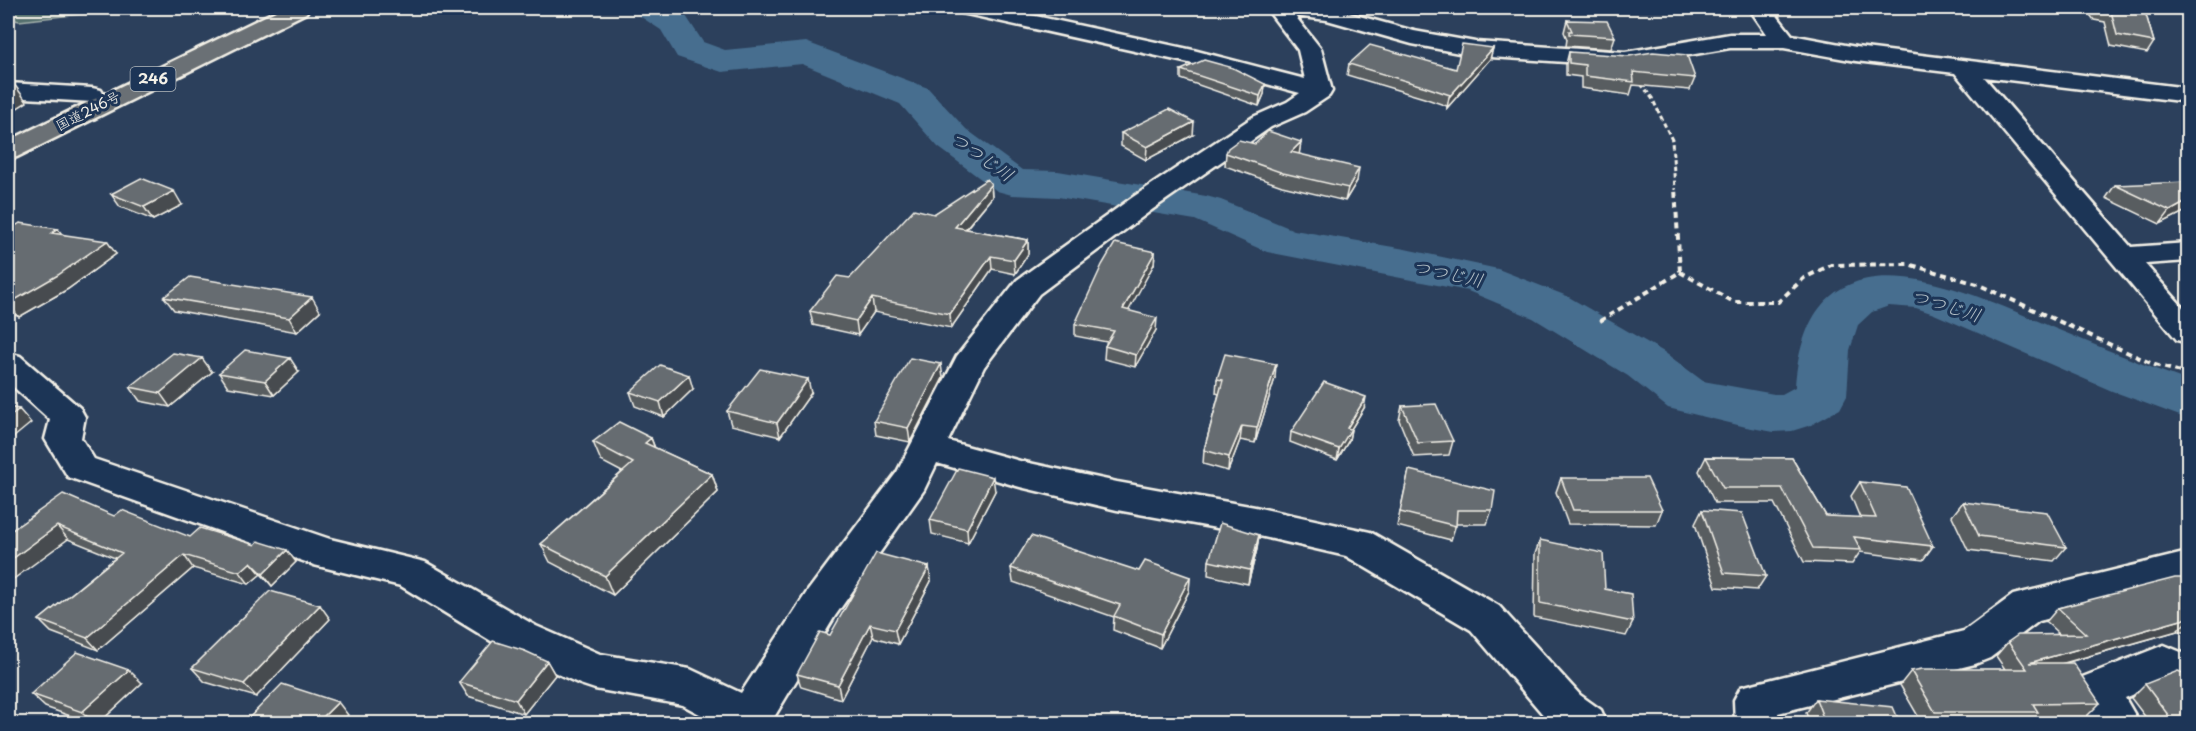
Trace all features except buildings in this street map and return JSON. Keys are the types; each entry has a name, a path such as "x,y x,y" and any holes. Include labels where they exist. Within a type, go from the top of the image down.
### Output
{"highway":[{"name":"国道246号","path":"8,136 274,8"},
{"name":"国道246号","path":"8,151 298,8"}],"street":[{"path":"970,8 1193,57 1320,91"},
{"path":"1277,8 1309,49 1320,91"},
{"path":"1285,8 1329,14 1412,38 1475,49 1625,59 1730,41 1784,41 1856,54 2188,95"},
{"path":"1760,8 1784,41"},
{"path":"1963,68 2125,256 2188,333"},
{"path":"8,90 92,95"},
{"path":"8,364 68,417 63,439 81,468 328,554 411,573 521,638 595,670 690,688 746,721 820,604 911,480 969,364 1028,287 1143,203 1263,122 1296,107 1320,91"},
{"path":"2125,256 2188,252"},
{"path":"929,448 1020,474 1106,494 1255,521 1356,543 1485,618 1565,709 1585,723"},
{"path":"1757,723 1756,700 1975,646 2027,607 2188,568"},
{"path":"2118,723 2095,691 2164,663 2188,674"}],"path":[{"path":"1625,59 1652,98 1672,140 1680,272"},
{"path":"1680,272 1734,302 1778,302 1804,278 1831,265 1908,264 1977,284 2155,365 2188,374"},
{"path":"1600,321 1680,272"}],"green space":[{"path":"8,8 135,8 19,21 8,18"}],"waterway":[{"name":"つつじ川","path":"650,8 674,23 690,49 722,61 806,53 914,96 952,138 1012,182 1058,184 1206,209 1283,242 1481,279 1550,307 1646,364 1687,395 1746,409 1774,413 1792,412 1821,396 1823,365 1829,335 1844,310 1855,301 1871,294 1896,291 1921,294 1965,308 2188,401"}]}
